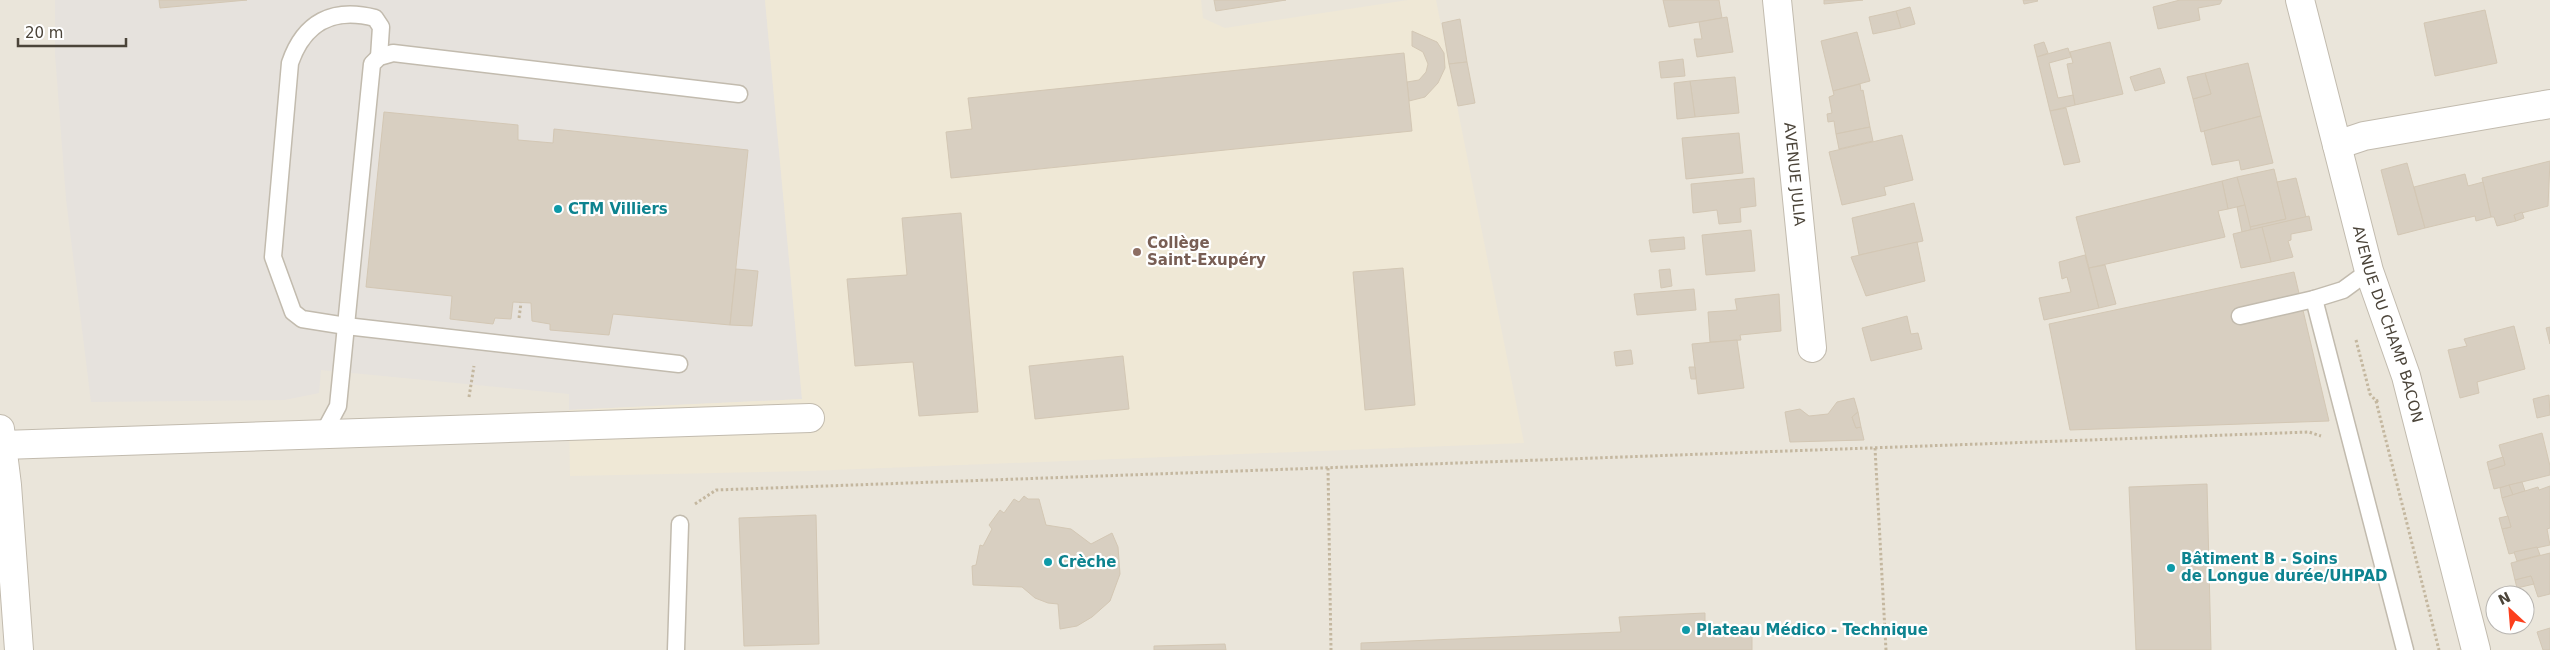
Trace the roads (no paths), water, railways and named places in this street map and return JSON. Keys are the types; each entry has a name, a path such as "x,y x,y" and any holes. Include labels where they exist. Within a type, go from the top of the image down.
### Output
{"street":[{"name":"AVENUE JULIA","path":"1777,0 1812,348"},
{"name":"AVENUE DU CHAMP BACON","path":"2300,0 2369,270 2406,376 2476,650"},
{"path":"2337,145 2364,136 2550,104"},
{"path":"19,650 2,437 323,434 810,418"}],"lane":[{"path":"379,57 381,27 375,18 363,15 333,15 318,21 296,44 290,62 273,257 293,312 302,319 346,326 678,364"},
{"path":"323,434 338,406 372,64 379,57 393,53 739,94"},
{"path":"2240,316 2343,290 2369,270"},
{"path":"2314,298 2405,650"},
{"path":"676,650 680,524"}],"place":[{"name":"CTM Villiers","path":"558,209"},
{"name":"Collège Saint-Exupéry","path":"1137,252"},
{"name":"Crèche","path":"1048,562"},
{"name":"Bâtiment B - Soins de Longue durée/UHPAD","path":"2171,568"},
{"name":"Plateau Médico - Technique","path":"1686,630"}]}
